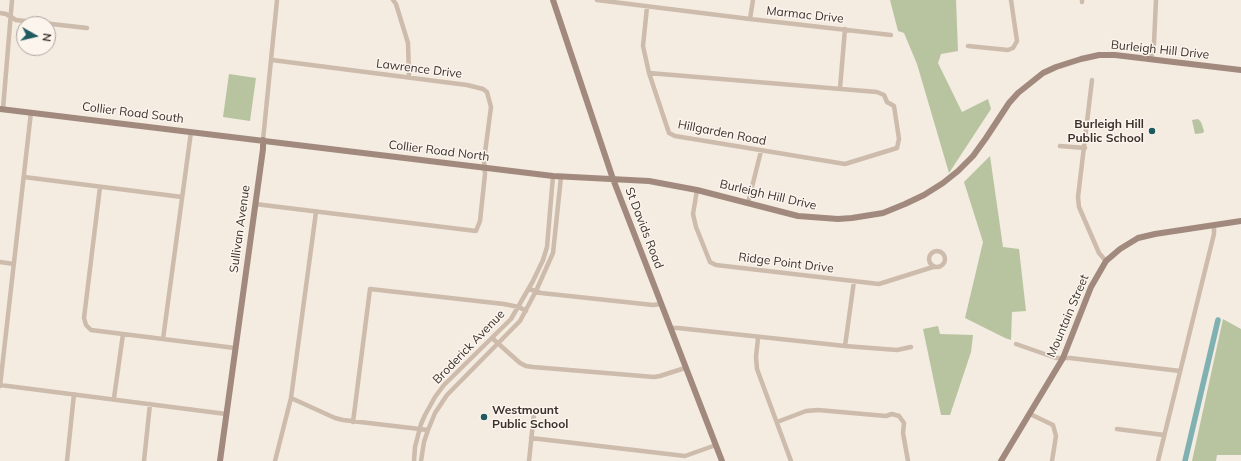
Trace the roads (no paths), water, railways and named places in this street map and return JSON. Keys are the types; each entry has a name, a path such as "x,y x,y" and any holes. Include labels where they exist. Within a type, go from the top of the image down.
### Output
{"main road":[{"name":"St Davids Road","path":"553,0 613,179 722,461"},
{"name":"Burleigh Hill Drive","path":"613,179 649,182 697,190 798,216 838,219 852,218 888,210 924,195 958,171 973,156 1008,103 1029,83 1043,73 1056,67 1099,55 1115,55 1241,70"},
{"name":"Collier Road South","path":"1,109 263,140"},
{"name":"Collier Road North","path":"263,140 561,177 613,179"},
{"name":"Sullivan Avenue","path":"220,461 263,140"},
{"name":"Mountain Street","path":"1001,461 1063,358 1091,287 1106,261 1120,249 1138,238 1241,222"}],"street":[{"path":"1,109 12,0"},
{"name":"Sullivan Avenue","path":"263,140 277,0"},
{"path":"393,0 396,4 408,43 409,77"},
{"name":"Marmac Drive","path":"598,0 891,35"},
{"path":"750,19 753,0"},
{"path":"968,46 1008,50 1013,48 1017,40 1011,0"},
{"path":"1151,59 1154,43 1156,0"},
{"name":"Hillgarden Road","path":"647,7 643,46 649,73 669,132 675,136 845,164 897,148 899,139 894,106 887,102 884,96 877,92 840,88"},
{"path":"0,13 6,14 16,20 87,28"},
{"path":"649,73 840,88 845,30"},
{"name":"Lawrence Drive","path":"272,60 467,85 482,89 487,92 491,108 484,160 485,168"},
{"path":"1092,80 1078,197 1079,207 1099,253 1106,261"},
{"path":"31,112 0,385 114,398 226,414"},
{"path":"163,339 191,132"},
{"path":"1060,146 1085,148"},
{"path":"748,203 761,151"},
{"path":"255,204 476,231 480,222 485,168"},
{"name":"Broderick Avenue","path":"414,461 415,447 427,410 444,385 511,319 529,289 547,247 553,176"},
{"path":"24,177 182,197"},
{"name":"Broderick Avenue","path":"421,461 424,442 428,430 435,413 447,395 520,321 536,291 553,253 561,177"},
{"path":"100,187 84,318 86,325 91,330 235,348"},
{"name":"Ridge Point Drive","path":"697,190 693,214 696,227 710,262 716,265 881,283 933,267"},
{"path":"275,461 291,398 316,212"},
{"path":"1158,461 1214,234 1214,225"},
{"path":"0,262 14,264"},
{"path":"845,346 854,281"},
{"path":"529,289 541,293 653,305 661,304"},
{"path":"353,422 370,290 504,304 519,307 526,311"},
{"path":"670,328 845,346 897,350 911,347"},
{"path":"114,398 123,334"},
{"path":"492,338 520,363 526,366 654,377 685,368"},
{"path":"758,338 756,357 757,369 792,461"},
{"path":"1016,344 1056,358 1180,371"},
{"path":"67,461 74,394"},
{"path":"291,398 335,418 353,422 428,430"},
{"path":"144,461 150,404"},
{"path":"777,422 806,411 818,410 886,416 892,414 899,416 904,423 903,433 908,461"},
{"path":"529,461 534,413"},
{"path":"1030,414 1052,424 1056,436 1052,461"},
{"path":"1117,429 1164,435"},
{"path":"531,438 685,456 716,445"}],"waterway":[{"path":"1185,461 1218,320"}],"place":[{"name":"Burleigh Hill Public School","path":"1152,131"},
{"name":"Westmount Public School","path":"484,417"}]}
